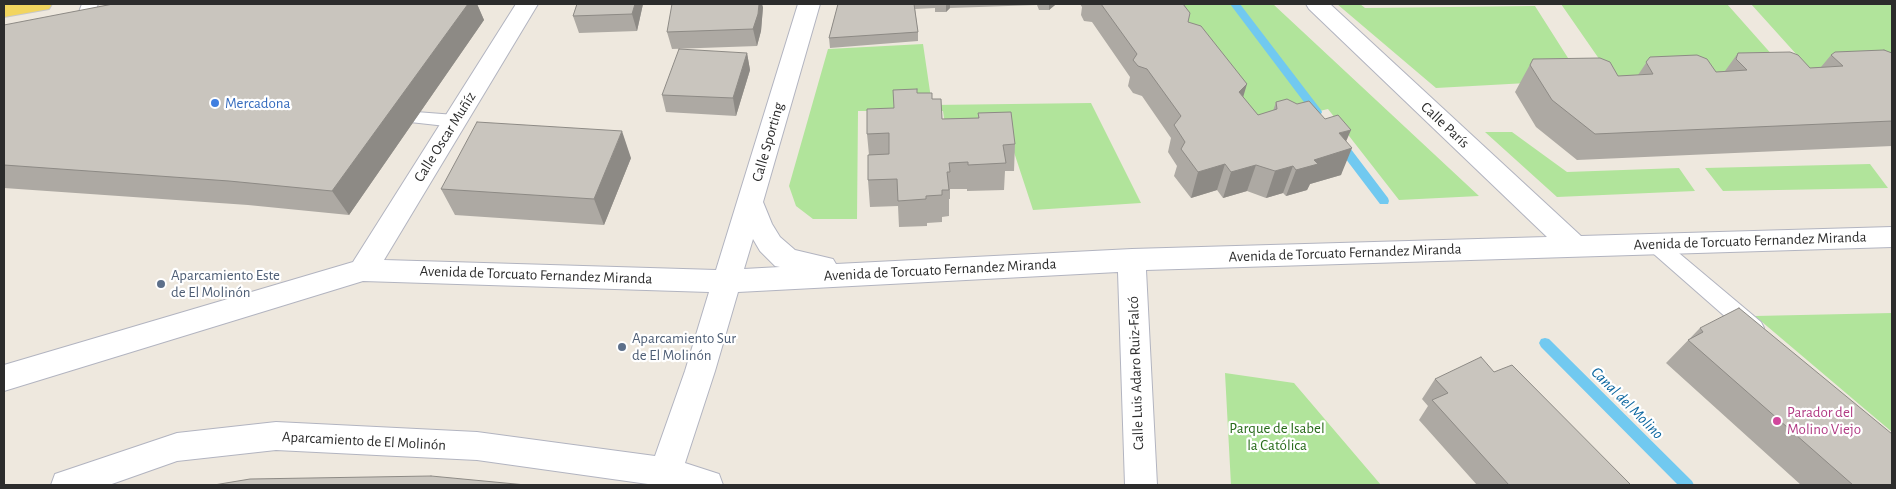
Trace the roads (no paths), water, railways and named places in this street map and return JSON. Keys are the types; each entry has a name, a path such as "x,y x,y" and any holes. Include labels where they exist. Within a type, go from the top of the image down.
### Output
{"main road":[{"path":"4,10 41,4"}],"street":[{"name":"Calle Oscar Muñíz","path":"363,270 527,4"},
{"name":"Calle Sporting","path":"726,280 808,4"},
{"name":"Calle París","path":"1316,4 1574,246"},
{"path":"750,202 759,226 770,244 785,258 809,266 891,273"},
{"name":"Avenida de Torcuato Fernandez Miranda","path":"4,378 363,270 726,280 1132,260 1892,237"},
{"name":"Calle Luis Adaro Ruiz-Falcó","path":"1132,260 1141,485"},
{"path":"666,472 700,371 726,280"},
{"name":"Aparcamiento de El Molinón","path":"67,485 177,447 276,436 477,446 666,472 707,485"}],"lane":[{"path":"76,39 90,4"},
{"path":"416,118 455,121"},
{"path":"1654,243 1768,342"}],"waterway":[{"name":"Canal del Molino","path":"1235,4 1317,112"},
{"name":"Canal del Molino","path":"1340,143 1384,201"},
{"name":"Canal del Molino","path":"1545,343 1687,485"}],"place":[{"name":"Mercadona","path":"215,103"},
{"name":"Aparcamiento Este de El Molinón","path":"161,284"},
{"name":"Aparcamiento Sur de El Molinón","path":"622,347"},
{"name":"Parador del Molino Viejo","path":"1777,421"}],"park label":[{"name":"Parque de Isabel la Católica","path":"1277,436"}]}
